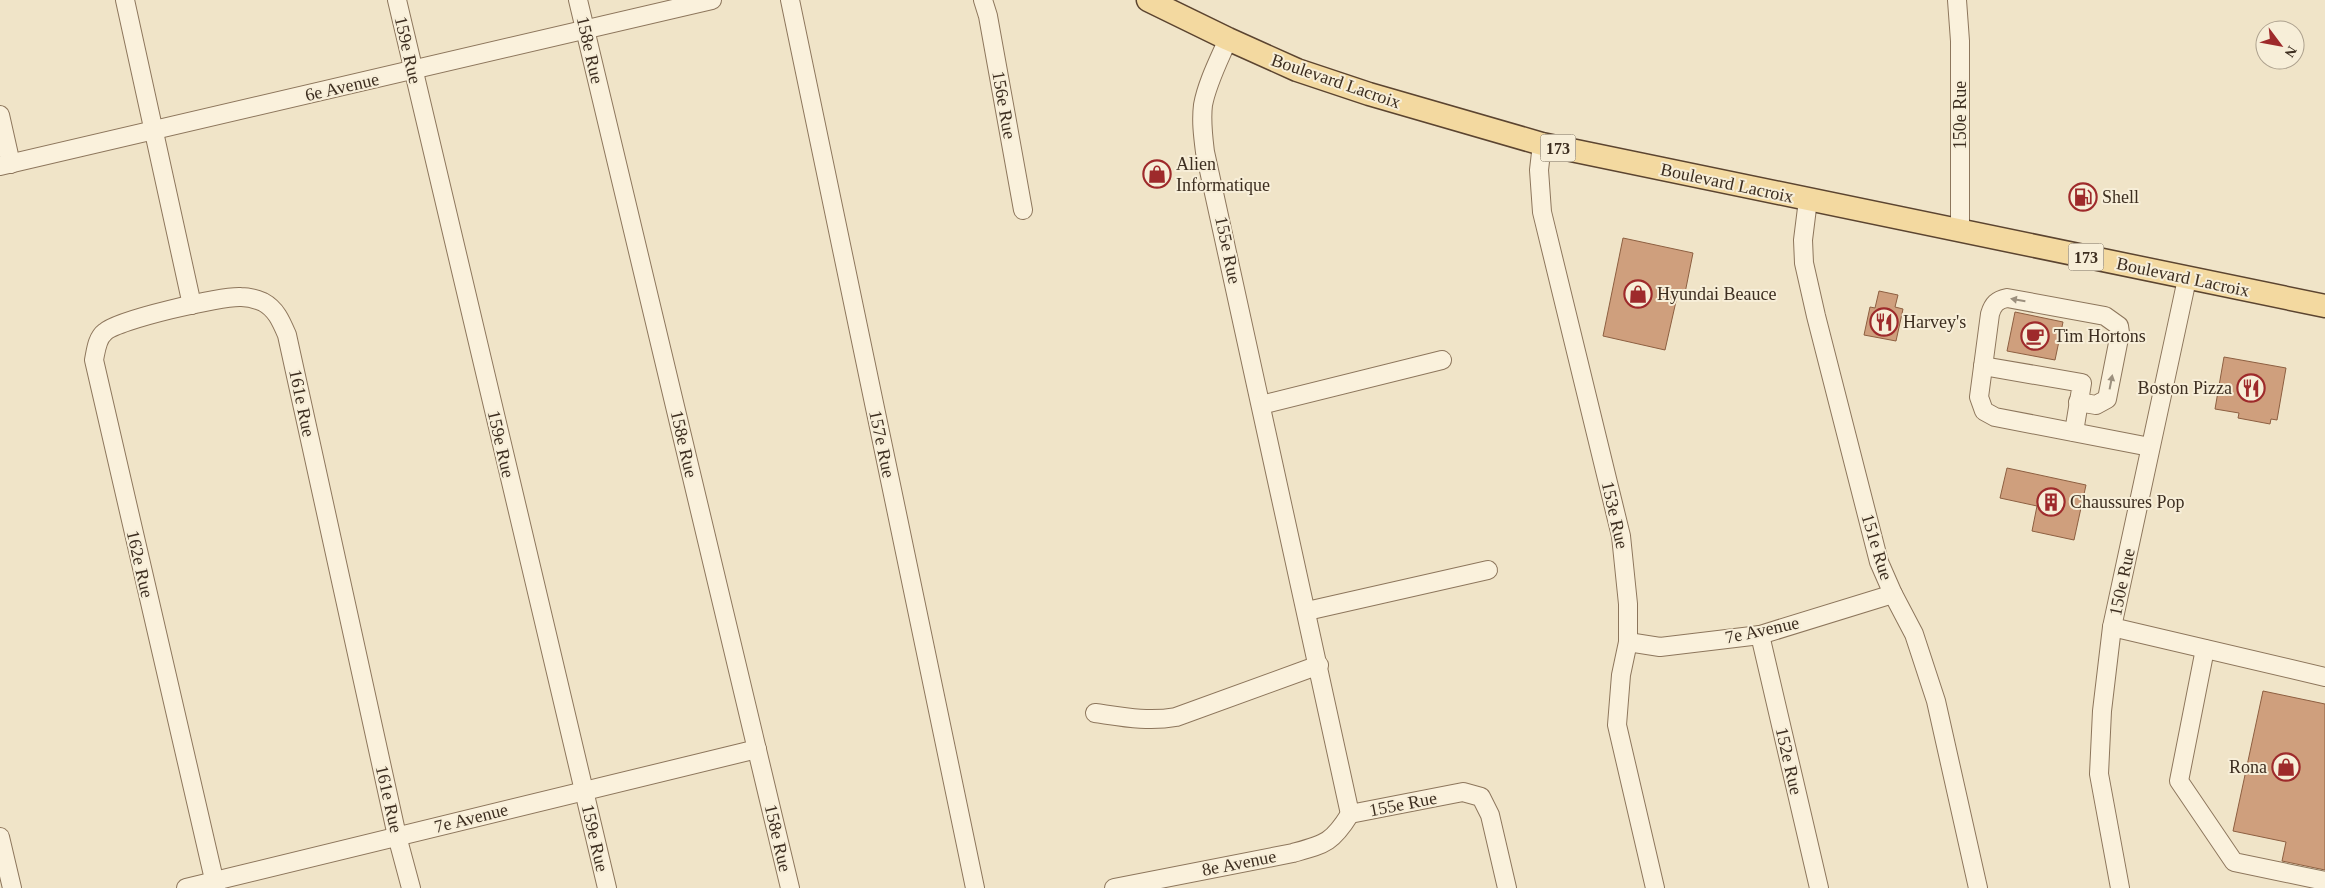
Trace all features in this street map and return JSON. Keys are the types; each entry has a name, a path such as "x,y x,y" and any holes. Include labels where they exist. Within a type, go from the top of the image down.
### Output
{"main road":[{"name":"Boulevard Lacroix","path":"1148,0 1228,40 1297,70 1369,94 1542,144 2187,279 2325,306"}],"street":[{"path":"125,0 192,305"},
{"name":"159e Rue","path":"397,0 607,888"},
{"name":"158e Rue","path":"578,0 790,888"},
{"name":"6e Avenue","path":"5,165 712,0"},
{"name":"157e Rue","path":"790,0 974,888"},
{"name":"156e Rue","path":"984,0 1023,210"},
{"name":"150e Rue","path":"1957,0 1960,41 1960,231"},
{"name":"155e Rue","path":"1228,40 1207,89 1202,122 1205,152 1319,665 1350,814 1463,792 1481,797 1490,815 1507,888"},
{"path":"0,115 5,165"},
{"name":"153e Rue","path":"1542,144 1539,170 1542,212 1621,536 1628,595 1628,642 1621,676 1617,724 1655,888"},
{"name":"151e Rue","path":"1808,200 1803,240 1804,263 1814,308 1879,562 1914,634 1936,701 1978,888"},
{"name":"150e Rue","path":"2120,888 2099,774 2102,711 2112,627 2187,279"},
{"name":"161e Rue","path":"192,305 239,296 250,298 273,309 287,335 397,836 411,888"},
{"path":"2078,402 2096,405 2107,399 2120,333 2119,326 2105,316 2007,298 1999,299 1992,306 1990,314 1983,366 1979,397 1984,412 1995,417 2150,447"},
{"name":"162e Rue","path":"192,305 114,325 103,333 97,345 94,360 95,372 215,884"},
{"path":"1261,405 1442,360"},
{"path":"1983,366 2082,383 2074,432"},
{"path":"1307,611 1488,570"},
{"name":"7e Avenue","path":"1628,642 1660,647 1760,635 1893,594"},
{"path":"2112,627 2325,677"},
{"name":"152e Rue","path":"1760,635 1819,888"},
{"path":"2205,649 2179,781 2234,862 2325,881"},
{"path":"1095,713 1139,720 1158,720 1176,717 1319,665"},
{"name":"7e Avenue","path":"186,888 215,884 397,836 757,749"},
{"name":"8e Avenue","path":"1114,888 1293,853 1320,845 1332,838 1350,814"},
{"path":"0,837 12,888"}],"building":[{"path":"1623,238 1693,253 1684,298 1677,297 1665,350 1603,336"},
{"name":"Harvey's","path":"1879,291 1898,295 1895,307 1903,309 1896,341 1864,335 1870,307 1875,308"},
{"name":"Tim Hortons","path":"2015,312 2063,322 2055,360 2007,351"},
{"name":"Boston Pizza","path":"2224,357 2286,368 2277,420 2271,419 2270,424 2238,418 2239,413 2215,409"},
{"name":"Chaussures Pop","path":"2007,468 2086,485 2074,540 2032,531 2037,506 2000,498"},
{"name":"Rona","path":"2263,691 2325,704 2325,870 2282,861 2286,842 2233,831"}],"place":[{"name":"Alien Informatique","path":"1157,174"},
{"name":"Shell","path":"2083,197"},
{"name":"Hyundai Beauce","path":"1638,294"},
{"name":"Harvey's","path":"1884,322"},
{"name":"Tim Hortons","path":"2035,336"},
{"name":"Boston Pizza","path":"2251,388"},
{"name":"Chaussures Pop","path":"2051,502"},
{"name":"Rona","path":"2286,767"}]}
